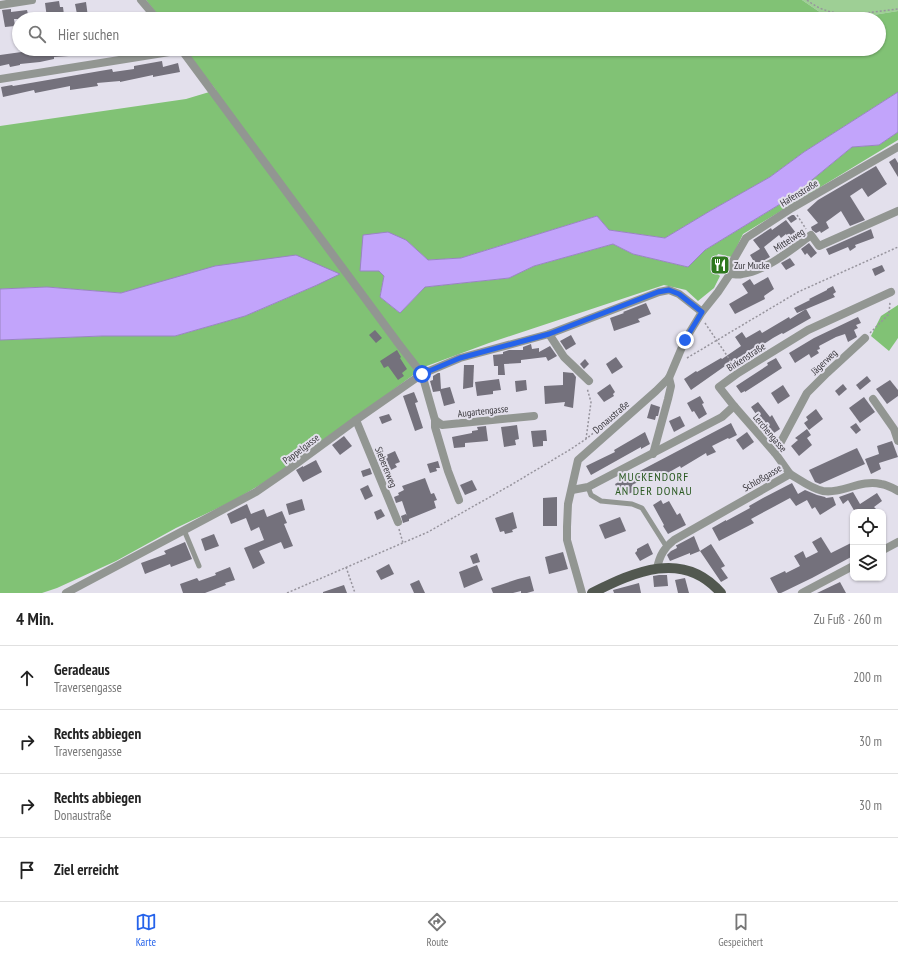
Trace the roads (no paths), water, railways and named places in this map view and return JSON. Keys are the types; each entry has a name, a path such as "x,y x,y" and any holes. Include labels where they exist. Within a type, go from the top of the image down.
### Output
{"main road":[{"path":"592,593 626,576 657,568 672,567 695,572 715,586 721,593"}],"street":[{"path":"0,5 32,0"},
{"path":"141,0 150,12"},
{"path":"0,79 144,56"},
{"path":"185,56 422,374 435,420 435,427 448,471 459,500"},
{"name":"Hafenstraße","path":"730,274 734,259 746,238 792,208 898,147"},
{"name":"Mittelweg","path":"730,274 742,274 778,259 810,235 819,246 898,212"},
{"name":"Donaustraße","path":"582,593 567,540 568,504 578,460 656,391 668,378 685,340 700,314 730,274"},
{"name":"Pappelgasse","path":"66,593 256,492 422,374 460,358 549,334 658,292 669,290 679,294 700,314"},
{"name":"Birkenstraße","path":"734,406 719,387 738,372 808,330 891,292"},
{"path":"549,334 564,357 589,381"},
{"name":"Jägerweg","path":"775,453 807,393 865,338"},
{"path":"653,454 671,386 668,378"},
{"path":"873,399 894,429 898,441"},
{"path":"572,490 588,487 653,454 722,417 734,406"},
{"name":"Lerchengasse","path":"734,406 775,453 790,474"},
{"name":"Augartengasse","path":"435,420 442,425 534,416"},
{"name":"Siebererweg","path":"356,420 398,522"},
{"name":"Schloßgasse","path":"666,546 790,474 821,490 831,491 867,483 874,483 881,484 898,491"},
{"path":"886,548 898,542"},
{"path":"657,568 659,559 666,546"},
{"path":"802,593 850,568"}],"lane":[{"path":"588,487 591,495 601,501 632,504 642,508 666,546"},
{"path":"184,530 199,566"}],"place":[{"name":"Zur Mucke","path":"720,265"}],"district":[{"name":"MUCKENDORF AN DER DONAU","path":"654,483"}]}
